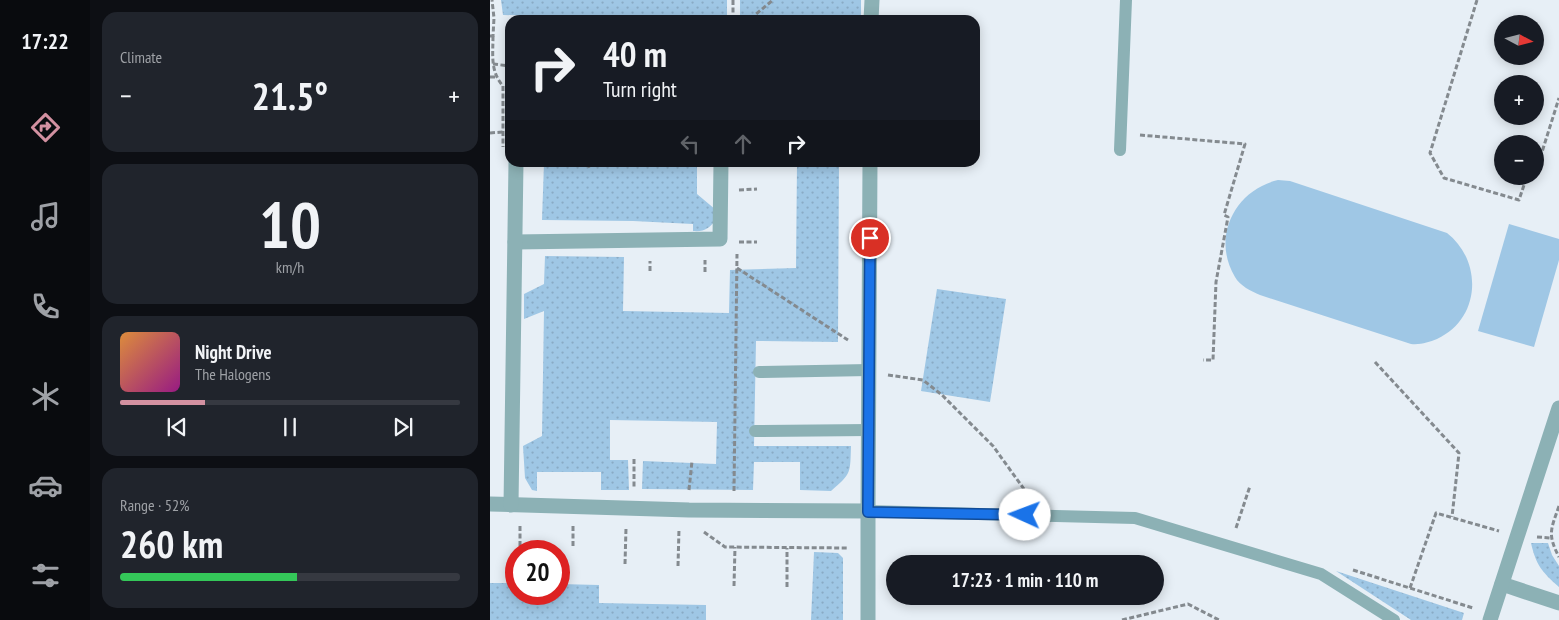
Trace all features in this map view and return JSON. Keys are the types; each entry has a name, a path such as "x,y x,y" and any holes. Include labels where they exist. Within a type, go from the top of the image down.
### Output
{"street":[{"path":"871,15 872,0"},
{"path":"511,505 516,167"},
{"path":"515,242 720,239 722,167"},
{"path":"868,620 868,430 876,373 870,167"},
{"path":"1491,617 1559,408"},
{"path":"490,504 630,514 868,512"},
{"path":"1502,584 1559,603"}],"lane":[{"path":"1120,150 1126,0"},
{"path":"758,372 876,373"},
{"path":"755,431 868,430"},
{"path":"868,512 1135,518 1321,574 1394,620"}],"path":[{"path":"490,36 493,36 492,0"},
{"path":"732,15 733,0"},
{"path":"755,15 773,0"},
{"path":"1478,0 1430,153 1444,178 1519,200 1525,185"},
{"path":"493,64 505,65"},
{"path":"490,77 495,77"},
{"path":"1544,146 1559,98"},
{"path":"490,133 503,132"},
{"path":"1136,134 1246,144 1224,216 1228,217 1216,282 1213,360 1203,360"},
{"path":"739,190 757,189"},
{"path":"738,242 757,242"},
{"path":"734,495 737,254"},
{"path":"737,268 849,340"},
{"path":"1375,362 1459,453 1452,518"},
{"path":"876,373 923,380 942,395 993,446 1025,488 1042,516"},
{"path":"624,564 634,459"},
{"path":"678,566 692,461"},
{"path":"1234,532 1250,486"},
{"path":"1559,506 1551,529 1551,543 1559,557"},
{"path":"1410,588 1436,513 1518,535 1551,538"},
{"path":"684,515 689,521 725,547 868,548"},
{"path":"573,520 573,547"},
{"path":"734,586 735,547"},
{"path":"787,548 787,587"},
{"path":"1347,568 1491,617"},
{"path":"1122,620 1188,604 1219,620"}],"shaded area":[{"path":"501,0 727,0 727,15 503,15"},
{"path":"740,0 861,0 861,15 740,15"},
{"path":"544,167 697,167 697,194 716,210 716,220 701,231 693,231 693,224 542,220"},
{"path":"797,167 839,167 838,342 756,341 754,446 851,446 848,472 843,480 831,491 800,490 800,462 754,462 753,490 642,489 643,461 716,464 717,422 610,420 610,460 628,460 629,490 601,490 601,472 537,472 537,491 532,490 525,478 523,446 542,436 544,311 524,319 524,294 544,284 545,256 624,257 623,311 729,313 730,270 796,268"},
{"path":"1278,180 1290,181 1447,233 1459,245 1467,259 1471,274 1472,289 1469,304 1462,318 1452,330 1437,339 1422,344 1411,344 1260,295 1243,286 1235,277 1228,262 1227,231 1231,217 1250,194 1263,185"},
{"path":"1509,224 1559,239 1559,260 1534,347 1478,331"},
{"path":"937,289 1006,299 990,402 921,391"},
{"path":"1531,543 1548,543 1552,555 1559,566 1559,587 1540,568"},
{"path":"814,552 838,553 843,558 843,620 811,620"},
{"path":"1336,571 1464,613 1462,620 1411,620"},
{"path":"490,583 505,583 505,605 570,605 570,584 599,585 599,603 706,605 706,620 490,620"}],"route":[{"path":"870,238 868,512 1025,515"}]}
